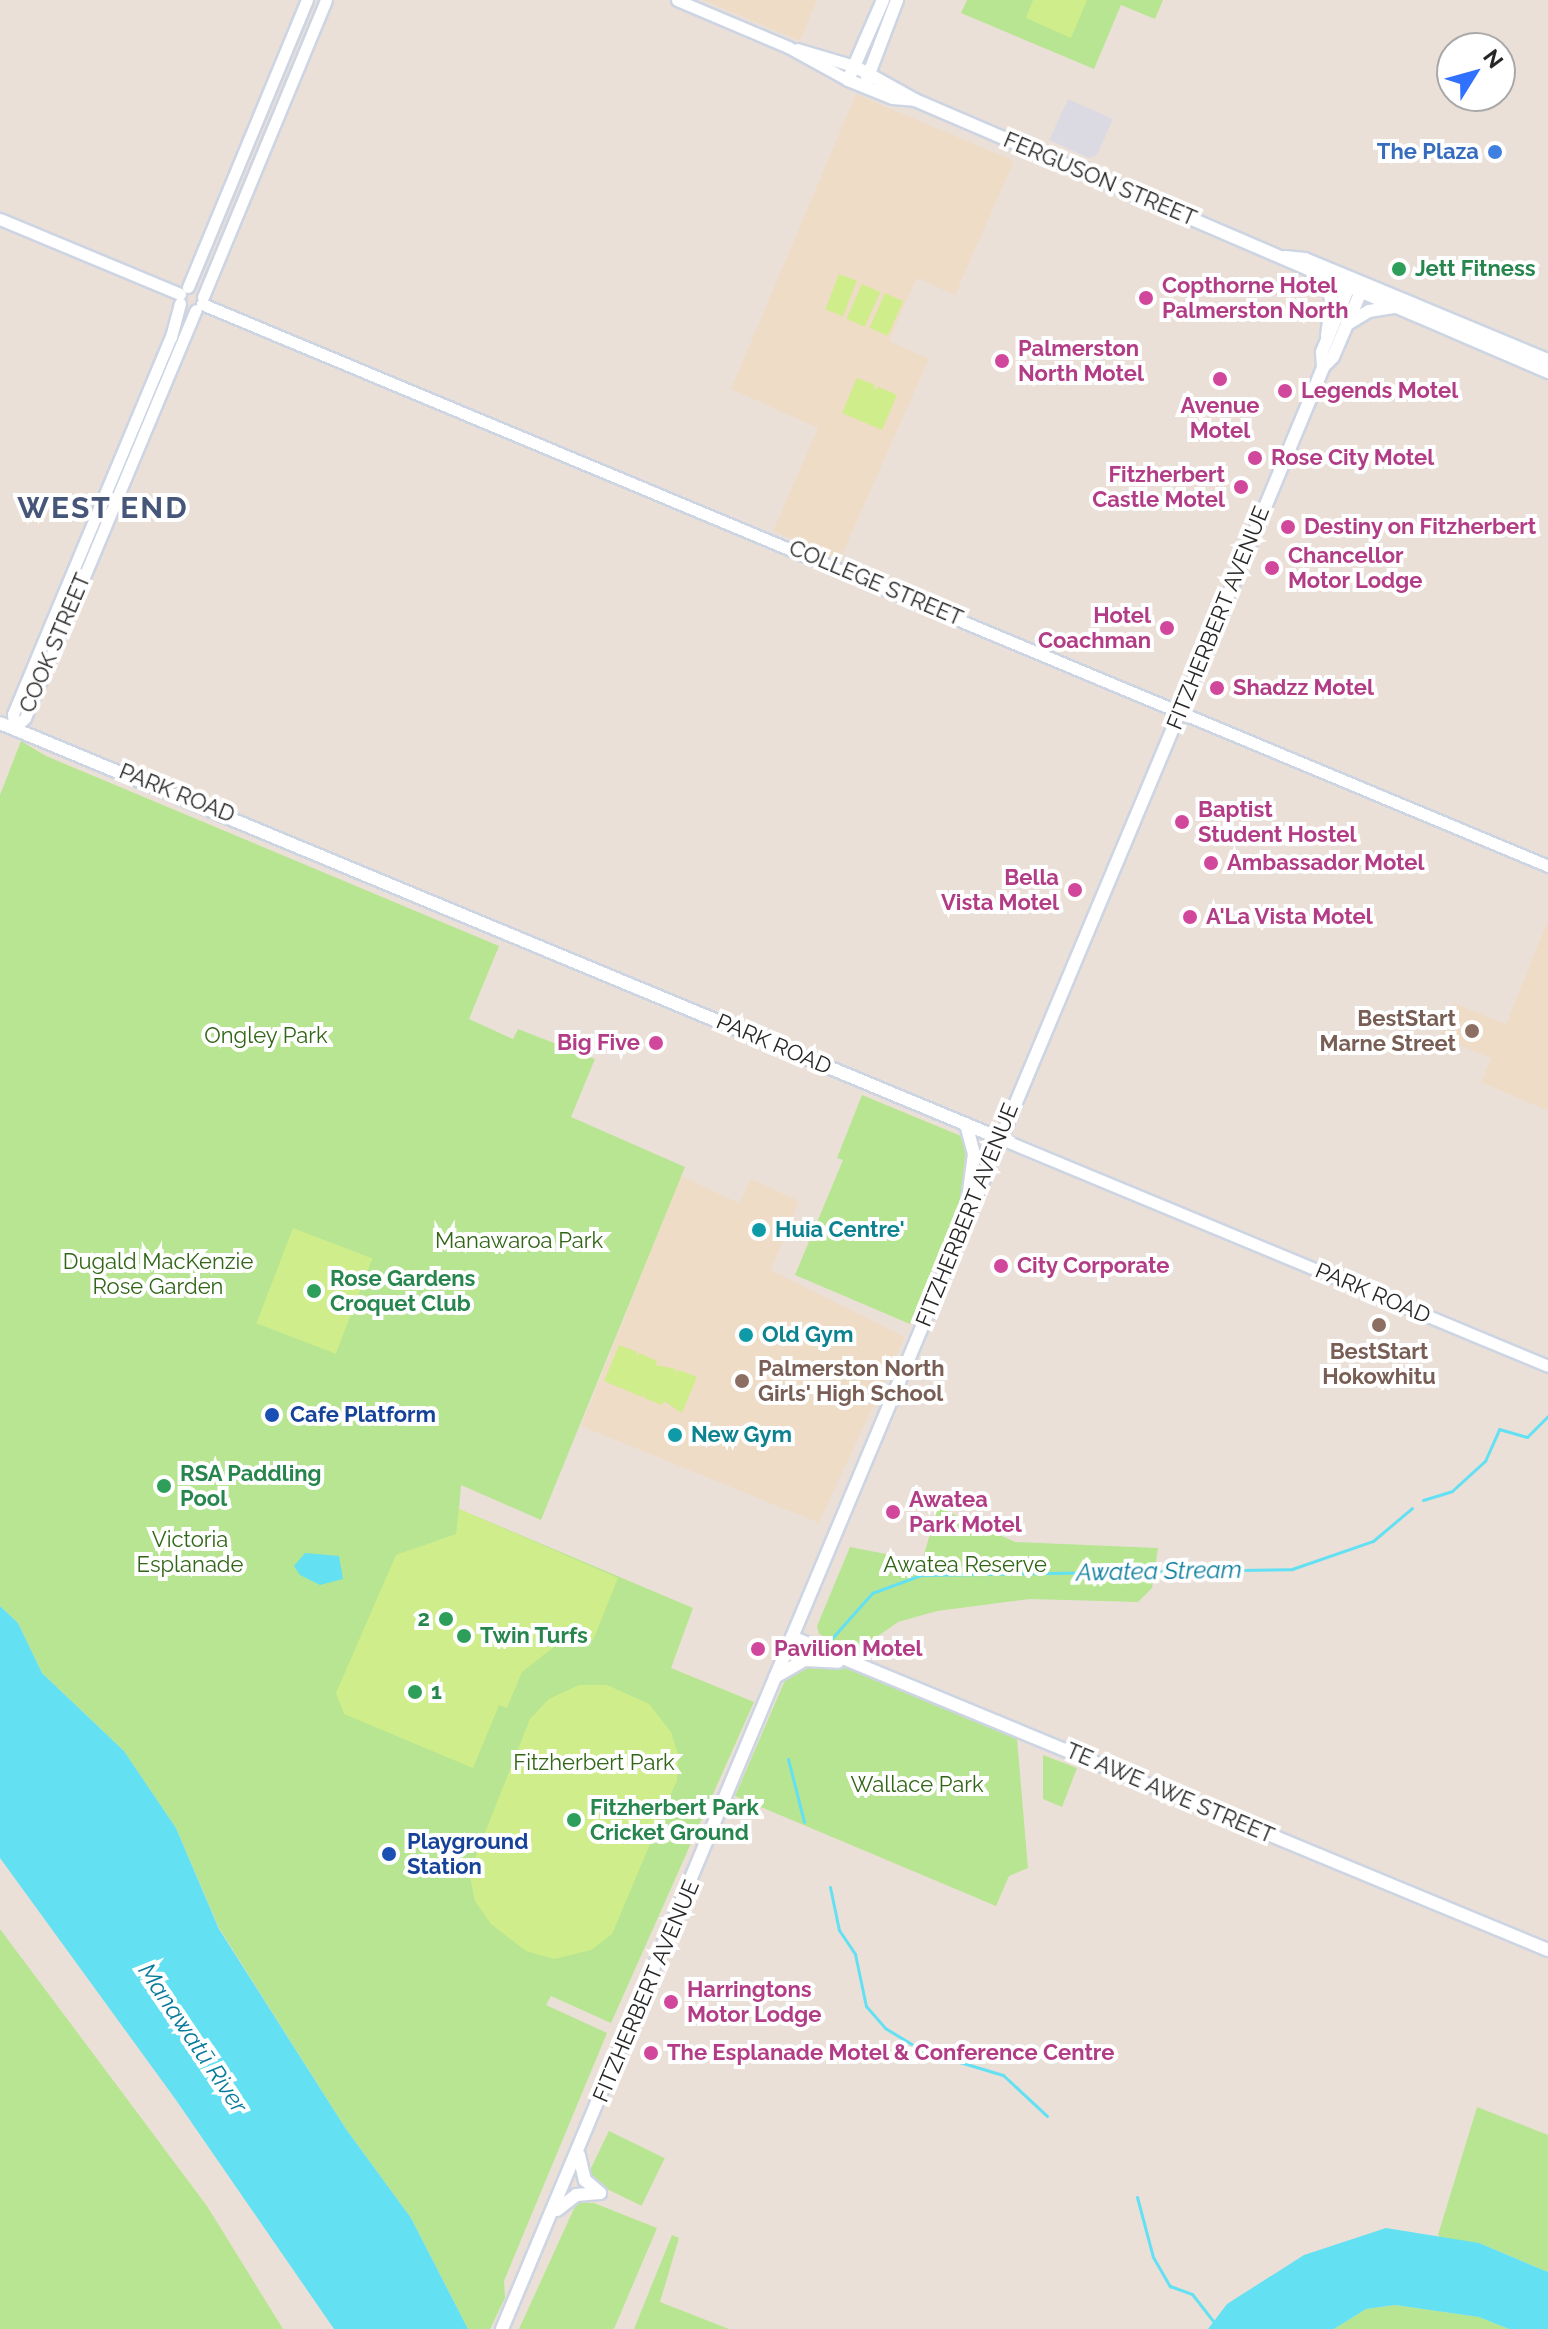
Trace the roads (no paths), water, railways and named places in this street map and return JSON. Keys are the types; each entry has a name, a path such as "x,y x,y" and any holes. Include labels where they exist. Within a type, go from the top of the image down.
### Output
{"main road":[{"path":"848,80 883,0"},
{"path":"864,87 897,0"},
{"name":"FERGUSON STREET","path":"854,66 915,100 1285,257 1323,279 1357,286 1548,360"},
{"name":"FERGUSON STREET","path":"848,80 915,100"},
{"name":"FERGUSON STREET","path":"1285,257 1305,259 1394,307 1548,372"},
{"path":"1323,279 1332,300 1327,339"},
{"name":"FITZHERBERT AVENUE","path":"502,2329 554,2212 999,1138 1323,367 1347,325 1357,286"},
{"name":"FITZHERBERT AVENUE","path":"1323,367 1327,339 1357,286"},
{"path":"1347,325 1369,311 1394,307"},
{"name":"PARK ROAD","path":"0,723 999,1138"},
{"path":"966,1124 974,1154 966,1222"},
{"name":"TE AWE AWE STREET","path":"792,1637 1548,1950"},
{"path":"775,1677 817,1658 887,1676"},
{"path":"554,2212 576,2195 600,2193 585,2180 579,2152"}],"street":[{"name":"COOK STREET","path":"171,350 183,295 307,0"},
{"name":"COOK STREET","path":"14,728 13,714 103,514 171,350 200,303 326,0"},
{"name":"FERGUSON STREET","path":"677,0 788,47 848,80"},
{"name":"FERGUSON STREET","path":"788,47 854,66"},
{"path":"0,219 200,303"},
{"path":"183,295 198,288 200,303"},
{"name":"COLLEGE STREET","path":"200,303 1548,866"},
{"name":"PARK ROAD","path":"999,1138 1548,1366"}],"water":[{"path":"305,1553 339,1556 343,1579 320,1585 300,1575 294,1566"},
{"name":"Manawatū River","path":"0,1606 18,1623 42,1673 124,1751 176,1828 219,1929 346,2129 411,2218 468,2329 334,2329 176,2100 0,1858"},
{"path":"1386,2228 1479,2243 1548,2272 1548,2329 1509,2329 1479,2317 1395,2305 1366,2309 1334,2329 1208,2329 1227,2304 1304,2255"}],"waterway":[{"name":"Awatea Stream","path":"1423,1500 1452,1491 1485,1461 1499,1429 1527,1437 1548,1416"},
{"name":"Awatea Stream","path":"825,1646 872,1593 921,1575 1292,1569 1373,1541 1412,1508"},
{"name":"Awatea Stream","path":"788,1759 804,1822"},
{"name":"Awatea Stream","path":"830,1887 839,1930 855,1954 866,2006 885,2028 923,2051"},
{"path":"953,2060 1003,2075 1047,2116"},
{"name":"Awatea Stream","path":"1137,2197 1153,2257 1170,2286 1192,2294 1214,2322"}],"place":[{"name":"The Plaza","path":"1495,152"},
{"name":"Jett Fitness","path":"1399,269"},
{"name":"Copthorne Hotel Palmerston North","path":"1146,298"},
{"name":"Palmerston North Motel","path":"1002,361"},
{"name":"Avenue Motel","path":"1220,379"},
{"name":"Legends Motel","path":"1285,391"},
{"name":"Rose City Motel","path":"1255,458"},
{"name":"Fitzherbert Castle Motel","path":"1241,487"},
{"name":"Destiny on Fitzherbert","path":"1288,527"},
{"name":"Chancellor Motor Lodge","path":"1272,568"},
{"name":"Hotel Coachman","path":"1167,628"},
{"name":"Shadzz Motel","path":"1217,688"},
{"name":"Baptist Student Hostel","path":"1182,822"},
{"name":"Ambassador Motel","path":"1211,863"},
{"name":"Bella Vista Motel","path":"1075,890"},
{"name":"A'La Vista Motel","path":"1190,917"},
{"name":"BestStart Marne Street","path":"1472,1031"},
{"name":"Big Five","path":"656,1043"},
{"name":"Huia Centre'","path":"759,1230"},
{"name":"City Corporate","path":"1001,1266"},
{"name":"Rose Gardens Croquet Club","path":"314,1291"},
{"name":"BestStart Hokowhitu","path":"1379,1325"},
{"name":"Old Gym","path":"746,1335"},
{"name":"Palmerston North Girls' High School","path":"742,1381"},
{"name":"Cafe Platform","path":"272,1415"},
{"name":"New Gym","path":"675,1435"},
{"name":"RSA Paddling Pool","path":"164,1486"},
{"name":"Awatea Park Motel","path":"893,1512"},
{"name":"2","path":"446,1619"},
{"name":"Twin Turfs","path":"464,1636"},
{"name":"Pavilion Motel","path":"758,1649"},
{"name":"1","path":"415,1692"},
{"name":"Fitzherbert Park Cricket Ground","path":"574,1820"},
{"name":"Playground Station","path":"389,1854"},
{"name":"Harringtons Motor Lodge","path":"671,2002"},
{"name":"The Esplanade Motel & Conference Centre","path":"651,2053"}],"district":[{"name":"WEST END","path":"103,508"}],"park label":[{"name":"Ongley Park","path":"266,1036"},
{"name":"Manawaroa Park","path":"519,1241"},
{"name":"Dugald MacKenzie Rose Garden","path":"158,1274"},
{"name":"Victoria Esplanade","path":"190,1552"},
{"name":"Awatea Reserve","path":"965,1565"},
{"name":"Fitzherbert Park","path":"594,1763"},
{"name":"Wallace Park","path":"917,1785"}]}
